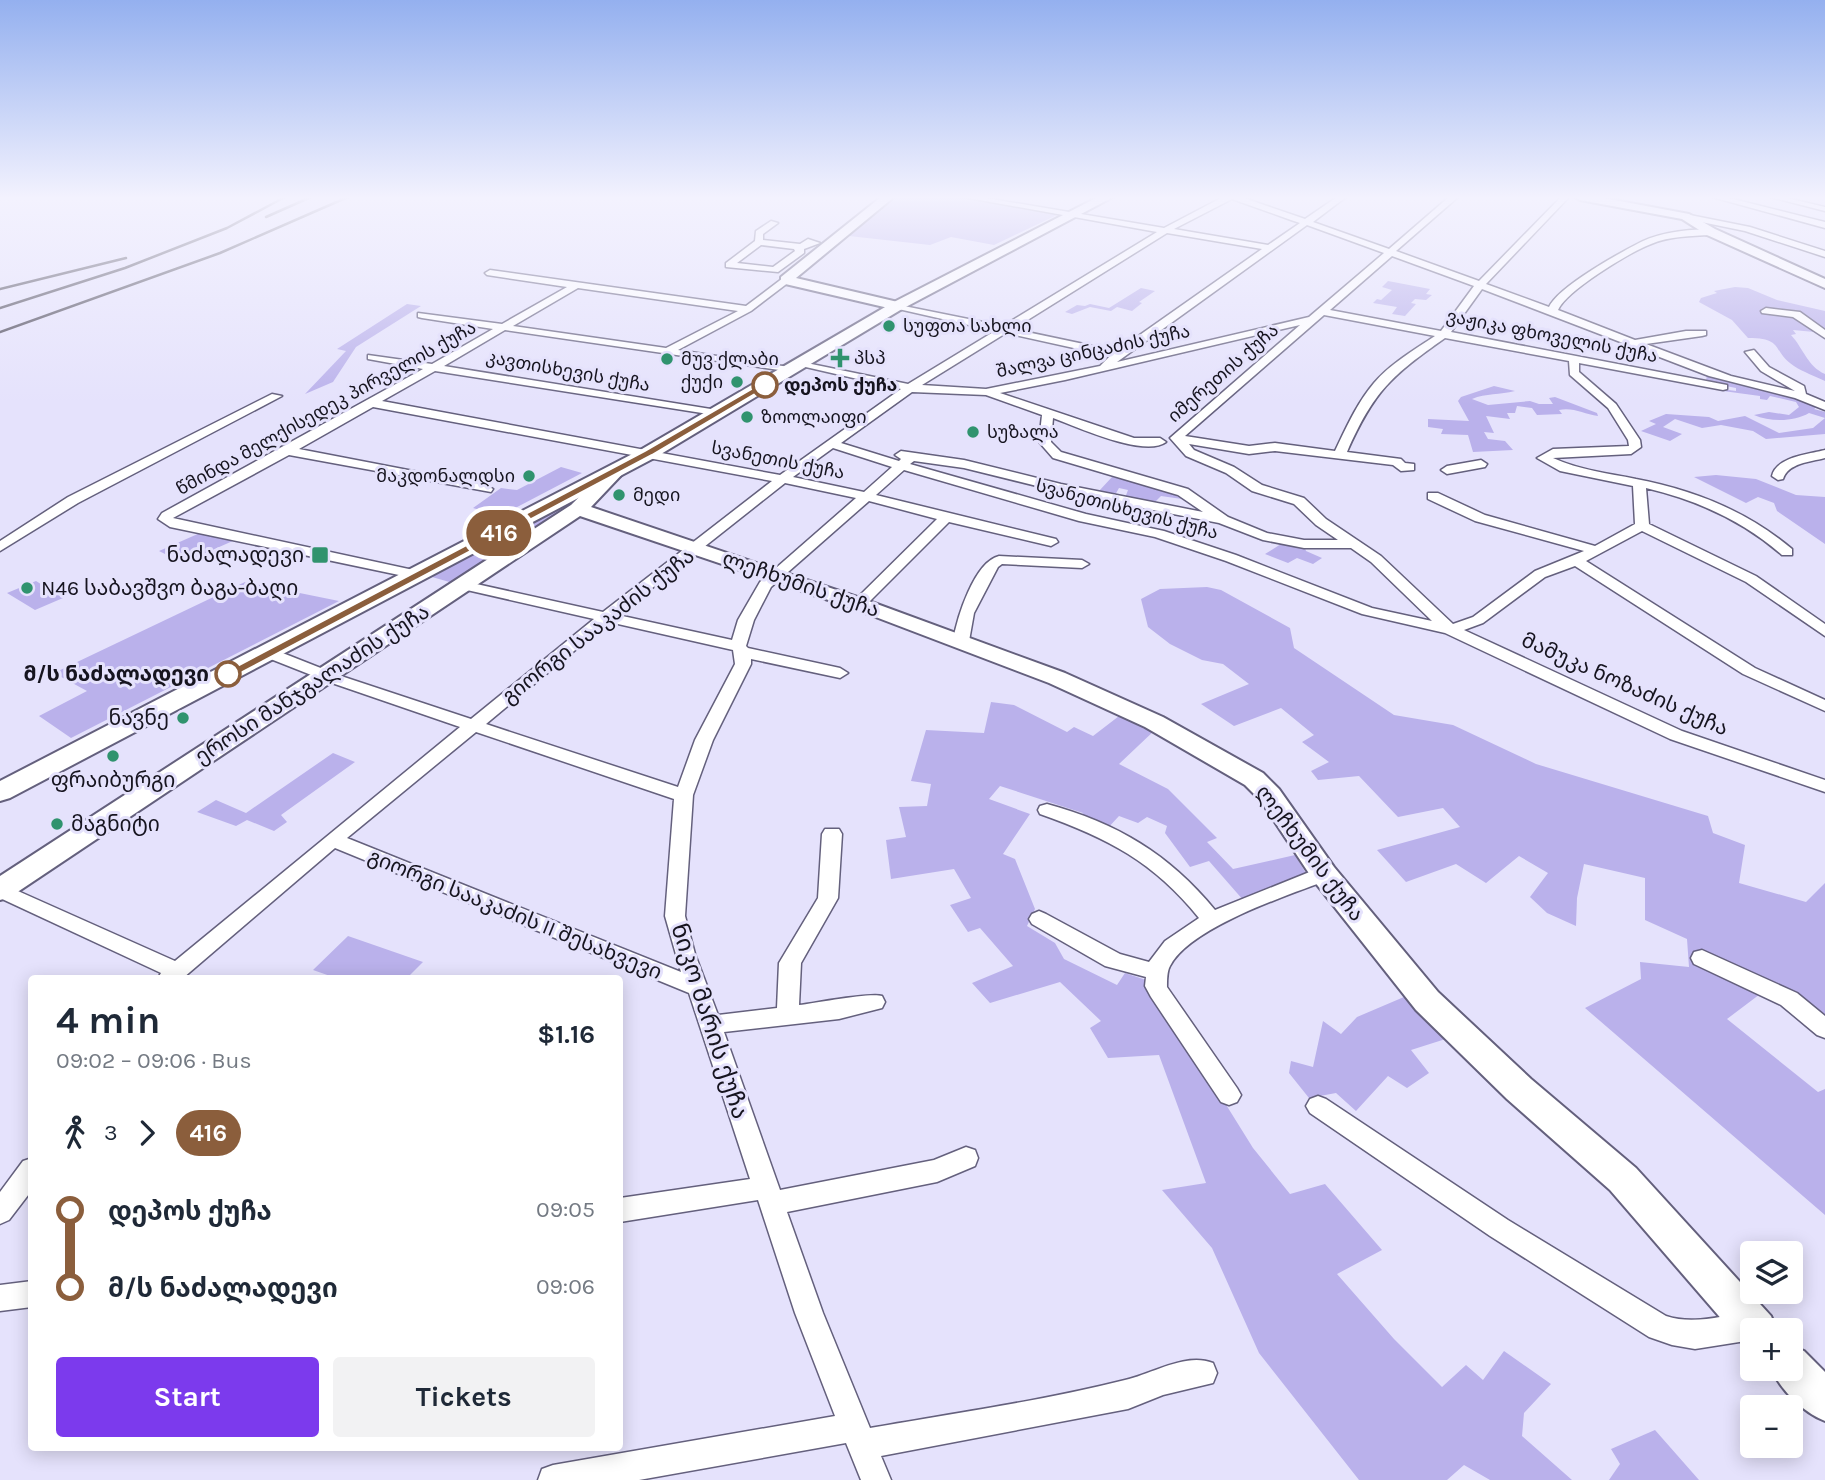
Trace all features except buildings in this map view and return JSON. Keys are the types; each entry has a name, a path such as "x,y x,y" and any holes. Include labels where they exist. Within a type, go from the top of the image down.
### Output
{"main road":[{"path":"0,792 649,453 897,306 973,266"}],"street":[{"path":"737,266 775,270 780,266"},
{"path":"669,351 748,309 803,266"},
{"name":"გიორგი სააკაძის ქუჩა","path":"172,975 473,725 782,478 910,387 1109,266"},
{"path":"1100,369 1245,266"},
{"name":"იმერეთის ქუჩა","path":"1175,438 1371,266"},
{"path":"1427,266 1636,343 1717,376 1798,396 1825,407"},
{"path":"1340,454 1356,419 1378,386 1445,333 1480,285 1498,266"},
{"path":"1552,312 1564,293 1608,266"},
{"path":"1786,266 1825,284"},
{"path":"490,273 748,309"},
{"path":"786,280 1119,355"},
{"name":"წმინდა მელქისედეკ პირველის ქუჩა","path":"418,575 170,523 165,519 577,285"},
{"name":"ვაჟიკა ფხოველის ქუჩა","path":"1321,311 1736,389"},
{"path":"1766,311 1796,314 1825,335"},
{"path":"422,315 669,351 795,366"},
{"name":"შალვა ცინცაძის ქუჩა","path":"795,366 910,387 986,392 1100,369 1310,320"},
{"path":"1636,343 1671,338 1680,332 1702,334"},
{"path":"1750,352 1765,369 1800,388 1803,393 1798,396"},
{"name":"კავთისხევის ქუჩა","path":"372,357 717,414"},
{"path":"1574,359 1574,373 1612,406 1634,440 1635,447 1631,450 1553,453 1543,458 1564,468 1667,489 1709,504 1766,534 1787,552"},
{"path":"986,392 1133,442 1160,442"},
{"path":"0,547 73,500 276,397"},
{"name":"სვანეთის ქუჩა","path":"371,403 782,478 948,516 1016,536 1051,542"},
{"path":"1048,414 1043,436 1047,449 1057,455 1183,492 1223,520"},
{"path":"1175,438 1240,449 1275,447 1340,454 1397,462 1401,467 1410,467"},
{"path":"1175,438 1190,453 1230,470 1257,488 1299,501 1321,522 1376,559 1450,630 1478,620 1540,574 1576,561 1642,526"},
{"name":"სვანეთისხევის ქუჩა","path":"832,444 907,462 1084,518 1158,534 1240,561 1358,608 1450,630"},
{"path":"287,452 485,489"},
{"path":"1778,476 1785,466 1825,454"},
{"path":"907,462 964,464 1061,488 1223,520 1282,541 1351,544"},
{"name":"ნიკო მარის ქუჩა","path":"876,1480 809,1313 767,1196 698,988 684,954 675,916 684,796 704,740 743,664 741,649 746,620 755,600 775,575 864,496 907,462"},
{"path":"1447,470 1481,464"},
{"name":"ეროსი მანჯგალაძის ქუჩა","path":"0,890 578,509 618,469"},
{"path":"1639,483 1642,526"},
{"path":"1433,496 1480,518 1595,550"},
{"name":"ლეჩხუმის ქუჩა","path":"578,509 859,604 1057,678 1154,722 1254,779 1270,795 1324,874 1427,1001 1519,1089 1623,1179 1746,1318"},
{"path":"859,604 948,516"},
{"path":"1642,526 1751,579 1825,631"},
{"path":"961,641 965,613 992,565 999,560 1082,564"},
{"path":"1576,561 1749,671 1825,706"},
{"path":"463,584 840,673"},
{"name":"მამუკა ნოზაძის ქუჩა","path":"1450,630 1578,692 1676,735 1825,786"},
{"path":"269,653 324,675 684,796"},
{"path":"1047,810 1078,820 1150,858 1168,871 1212,920"},
{"path":"788,1015 790,963 828,898 832,834"},
{"name":"გიორგი სააკაძის II შესახვევი","path":"333,840 698,988"},
{"path":"1228,1095 1156,985 1156,972 1162,958 1177,942 1212,920 1324,874"},
{"path":"0,890 172,975"},
{"path":"1039,919 1113,961 1156,972"},
{"path":"1702,958 1789,999 1825,1029"},
{"path":"710,1025 839,1010 874,1002"},
{"path":"1318,1106 1499,1228 1659,1327 1681,1336 1740,1330"},
{"path":"623,1210 767,1196 936,1171 966,1158"},
{"path":"0,1212 28,1174"},
{"path":"0,1298 28,1294"},
{"path":"553,1480 858,1435 1038,1413 1128,1394 1163,1381 1203,1373"},
{"path":"1803,1378 1825,1401"}],"shaded area":[{"path":"1388,281 1430,289 1426,294 1432,295 1426,300 1415,299 1411,303 1416,304 1405,316 1392,314 1397,307 1373,303 1392,290 1382,287"},
{"path":"1735,287 1748,288 1777,300 1825,311 1825,333 1793,330 1796,334 1791,335 1810,362 1825,374 1825,381 1794,366 1773,343 1748,338 1732,320 1699,302 1701,298 1717,293 1714,291"},
{"path":"1141,288 1155,291 1139,302 1142,303 1132,311 1117,307 1111,311 1090,307 1072,314 1065,312 1077,305 1090,304 1109,308"},
{"path":"407,304 421,306 356,347 333,382 305,394 346,351 337,349"},
{"path":"1707,373 1795,397 1818,406 1814,409 1825,412 1825,418 1809,413 1782,420 1754,415 1769,412 1789,415 1799,407 1796,402 1770,396 1767,400 1760,399 1760,396 1723,391 1721,389 1736,391 1736,388 1706,382"},
{"path":"1494,386 1515,391 1472,399 1488,405 1530,401 1553,404 1549,398 1555,397 1597,413 1598,416 1569,409 1559,410 1562,414 1537,415 1532,408 1517,406 1515,413 1507,413 1510,419 1486,416 1494,433 1484,432 1488,439 1505,441 1513,450 1473,452 1468,435 1441,434 1443,429 1428,427 1428,419 1469,421 1458,401 1461,397"},
{"path":"1666,414 1709,417 1718,421 1745,416 1779,433 1813,428 1825,418 1825,434 1766,439 1753,431 1721,425 1702,428 1675,419 1663,427 1682,434 1670,441 1641,431 1656,424 1649,421"},
{"path":"561,467 582,473 500,516 473,508 501,488 517,490"},
{"path":"1716,475 1756,479 1796,495 1825,497 1825,544 1777,511 1774,503 1758,497 1746,503 1694,477"},
{"path":"1112,477 1161,488 1182,499 1161,496 1153,504 1125,498 1128,490 1119,488 1115,495 1099,491"},
{"path":"591,489 594,490 453,583 432,577"},
{"path":"200,533 235,540 183,563 159,551"},
{"path":"1281,544 1304,545 1306,551 1322,558 1313,564 1297,558 1288,563 1265,554"},
{"path":"36,581 63,598 35,610 7,593"},
{"path":"245,582 339,601 71,738 39,716 87,691 54,673"},
{"path":"1207,587 1221,590 1290,628 1294,648 1394,715 1453,725 1536,764 1708,816 1713,833 1745,845 1739,883 1806,902 1825,883 1825,1018 1776,982 1727,1019 1818,1092 1825,1089 1825,1215 1585,1008 1641,979 1640,962 1689,967 1687,939 1645,920 1645,878 1584,864 1577,898 1576,926 1547,913 1530,897 1548,873 1519,856 1486,883 1456,864 1406,882 1377,850 1460,827 1443,808 1398,817 1359,776 1318,780 1311,771 1329,762 1302,742 1314,735 1281,708 1234,726 1201,704 1249,684 1223,664 1202,660 1170,644 1148,627 1141,599 1160,589"},
{"path":"991,702 1014,705 1067,732 1074,727 1093,736 1123,713 1156,729 1119,764 1168,789 1217,838 1207,842 1233,869 1295,855 1307,875 1244,901 1209,861 1190,867 1165,833 1167,826 1147,817 1138,823 1119,816 1106,830 1080,817 1083,813 1000,786 989,799 1030,814 1003,854 1015,859 1035,909 1027,926 1055,943 1064,959 1117,985 1125,973 1149,981 1253,1148 1290,1194 1325,1184 1382,1250 1337,1274 1394,1339 1442,1387 1466,1365 1483,1380 1504,1351 1551,1384 1524,1413 1522,1436 1572,1480 1490,1480 1464,1465 1447,1480 1359,1480 1259,1353 1212,1248 1162,1190 1206,1183 1159,1055 1108,1058 1090,1028 1101,1021 1060,982 990,1003 972,983 1013,966 980,928 968,932 950,905 971,898 954,869 891,879 886,840 906,837 899,807 927,806 931,784 911,781 926,730 984,733"},
{"path":"333,753 355,762 281,815 287,822 274,831 247,820 236,826 197,812 216,800 246,813"},
{"path":"348,936 423,962 410,975 327,975 313,970"},
{"path":"1411,994 1455,1036 1411,1050 1429,1073 1407,1088 1388,1076 1356,1111 1336,1093 1309,1098 1289,1073 1291,1061 1313,1067 1323,1021 1341,1034 1357,1017"},
{"path":"1655,1430 1699,1480 1609,1480 1620,1464 1611,1449"}],"railway":[{"path":"0,289 93,266"},
{"path":"0,308 130,266"},
{"path":"0,332 184,266"}],"bus line":[{"name":"416","path":"228,674 649,453 765,385"}],"place":[{"name":"სუფთა სახლი","path":"889,326"},
{"name":"პსპ","path":"840,358"},
{"name":"მუვ ქლაბი","path":"667,359"},
{"name":"ქუქი","path":"737,382"},
{"name":"დეპოს ქუჩა","path":"765,385"},
{"name":"ზოოლაიფი","path":"747,417"},
{"name":"სუზალა","path":"973,432"},
{"name":"მაკდონალდსი","path":"529,476"},
{"name":"მედი","path":"619,495"},
{"name":"ნაძალადევი","path":"320,555"},
{"name":"N46 საბავშვო ბაგა-ბაღი","path":"27,588"},
{"name":"მ/ს ნაძალადევი","path":"228,674"},
{"name":"ნავნე","path":"183,718"},
{"name":"ფრაიბურგი","path":"113,756"},
{"name":"მაგნიტი","path":"57,824"}]}
